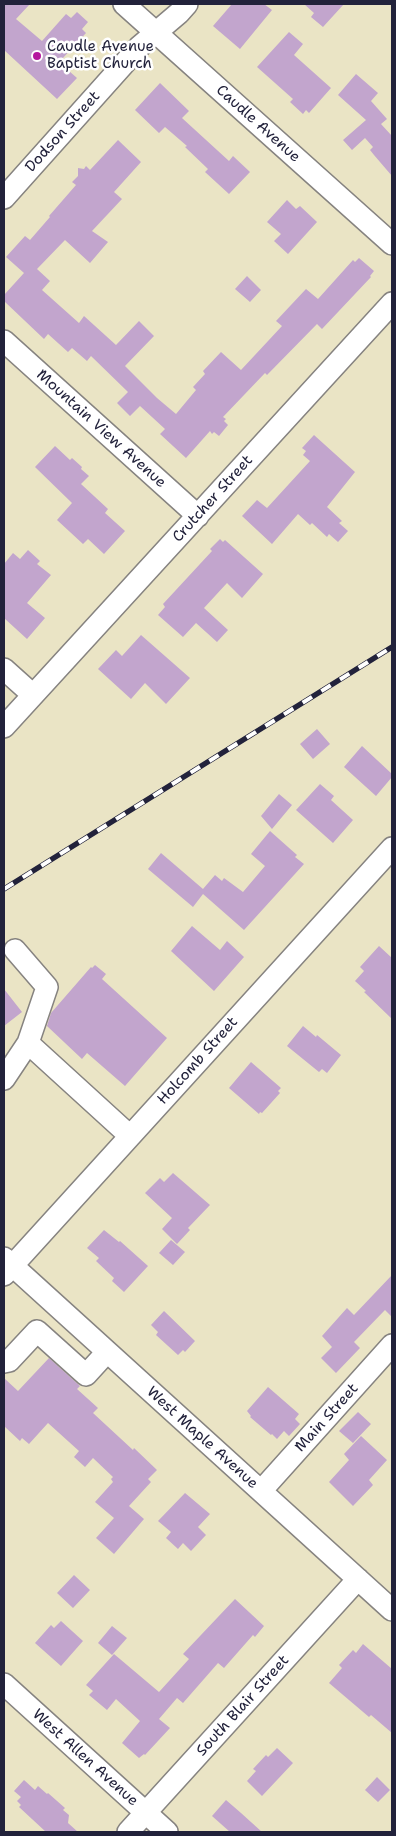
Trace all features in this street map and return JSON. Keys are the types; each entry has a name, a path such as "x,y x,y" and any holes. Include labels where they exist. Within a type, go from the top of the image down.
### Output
{"street":[{"name":"Caudle Avenue","path":"124,4 392,244"},
{"name":"Dodson Street","path":"4,198 139,47 187,4"},
{"name":"Crutcher Street","path":"4,727 392,304"},
{"name":"Mountain View Avenue","path":"4,341 198,516"},
{"path":"4,669 33,695"},
{"name":"Holcomb Street","path":"7,1267 130,1136 392,848"},
{"path":"4,1079 28,1044 47,987 15,950"},
{"path":"28,1044 130,1136"},
{"name":"West Maple Avenue","path":"7,1267 107,1352 392,1610"},
{"path":"4,1362 9,1361 37,1331 86,1375 107,1352"},
{"name":"Main Street","path":"262,1491 392,1345"},
{"name":"South Blair Street","path":"128,1832 358,1579"},
{"name":"West Allen Avenue","path":"4,1684 167,1832"}],"building":[{"name":"Caudle Avenue Baptist Church","path":"4,4 30,4 16,19 42,41 66,14 71,18 77,12 88,22 82,29 86,33 62,59 71,68 69,71 77,78 57,99 4,50"},
{"path":"232,4 264,4 272,10 240,49 213,26"},
{"path":"304,4 344,4 323,27 311,17 314,13"},
{"path":"289,32 303,44 294,55 331,88 309,113 306,110 303,114 290,102 293,99 257,67"},
{"path":"356,74 378,93 371,101 387,119 381,124 392,136 392,176 370,150 373,147 365,138 352,150 343,140 366,120 338,95"},
{"path":"160,83 189,111 182,118 229,161 233,156 250,172 229,194 205,172 208,169 185,147 187,146 165,127 159,133 135,110"},
{"path":"118,140 141,162 114,192 122,199 92,231 108,242 90,263 65,240 37,269 50,281 42,290 79,323 84,316 116,345 139,321 154,336 125,366 176,414 196,390 193,387 205,374 203,371 221,352 241,370 282,326 276,321 306,289 318,299 353,260 355,262 359,258 374,271 371,277 322,329 317,324 267,375 265,373 223,417 228,425 219,436 214,432 212,434 210,431 186,458 160,434 165,429 140,406 130,416 117,403 128,392 91,356 87,361 72,348 68,352 48,334 44,339 4,301 4,295 24,273 6,257 25,236 30,240 76,185 72,182 78,176 78,168 84,169 86,166 90,170"},
{"path":"287,200 296,209 300,206 317,222 288,254 274,241 281,234 267,222"},
{"path":"247,276 261,290 250,302 235,289"},
{"path":"314,435 355,472 327,507 342,521 339,523 348,531 338,542 329,534 327,537 312,523 310,525 298,514 272,544 242,516 257,500 267,508 310,461 303,455 306,451 302,448"},
{"path":"55,446 70,460 72,458 82,467 81,469 89,476 81,484 108,509 105,513 125,531 104,554 88,539 83,544 57,520 72,503 35,467"},
{"path":"220,539 223,542 225,540 263,574 242,598 227,583 204,608 228,630 217,642 196,623 183,637 158,615 165,607 163,604 212,551 210,549"},
{"path":"28,550 40,561 37,564 51,575 27,603 45,618 27,639 4,618 4,564 13,553 20,559"},
{"path":"141,635 190,678 166,704 145,683 131,699 98,669 116,650 122,656"},
{"path":"317,729 330,744 313,759 300,744"},
{"path":"362,746 392,774 392,777 376,796 344,767"},
{"path":"320,784 334,796 331,800 353,820 333,843 296,810"},
{"path":"279,794 292,805 272,829 261,816"},
{"path":"270,831 297,855 295,857 304,864 244,930 203,894 193,907 148,869 161,853 203,889 215,875 222,881 224,878 243,892 265,866 251,854"},
{"path":"192,926 220,950 227,941 244,957 214,991 171,951"},
{"path":"379,946 392,958 392,1019 355,981 364,971 360,967"},
{"path":"95,965 106,974 102,979 167,1038 125,1086 87,1053 82,1059 47,1026 51,1013 91,967"},
{"path":"4,989 22,1012 4,1026"},
{"path":"303,1026 341,1055 327,1073 322,1069 319,1072 287,1046"},
{"path":"251,1062 281,1088 278,1091 280,1093 259,1114 229,1088"},
{"path":"173,1173 210,1205 188,1228 190,1230 177,1244 162,1229 172,1218 145,1193 160,1178 164,1182"},
{"path":"104,1230 120,1241 148,1266 124,1292 112,1281 114,1278 96,1261 99,1258 87,1248"},
{"path":"171,1240 185,1252 173,1265 159,1253"},
{"path":"392,1275 392,1317 385,1310 354,1342 360,1348 336,1373 321,1358 332,1347 322,1336 347,1308 354,1315"},
{"path":"164,1311 195,1341 185,1352 183,1350 178,1355 156,1335 158,1332 151,1325"},
{"path":"49,1358 80,1386 77,1389 98,1408 93,1413 157,1470 148,1479 151,1482 129,1506 144,1519 114,1554 96,1538 114,1518 95,1502 113,1482 111,1479 113,1477 93,1458 85,1467 74,1457 79,1451 48,1423 29,1444 22,1438 20,1441 4,1426 4,1378 18,1391"},
{"path":"268,1387 299,1414 295,1419 300,1424 289,1436 284,1431 277,1439 250,1417 247,1411"},
{"path":"358,1412 371,1424 353,1443 339,1431"},
{"path":"361,1436 387,1460 369,1480 373,1485 353,1506 329,1482 349,1460 344,1454"},
{"path":"185,1493 210,1514 198,1527 206,1535 191,1551 183,1543 178,1549 166,1538 171,1532 158,1521"},
{"path":"74,1575 90,1590 73,1608 57,1593"},
{"path":"235,1599 264,1626 255,1637 253,1635 224,1668 218,1663 183,1703 177,1698 159,1719 170,1728 145,1755 139,1758 122,1743 140,1721 116,1699 107,1710 89,1695 93,1691 86,1685 114,1654 159,1692 189,1659 183,1654"},
{"path":"61,1621 83,1641 61,1666 35,1643 51,1625 54,1628"},
{"path":"112,1626 127,1638 112,1655 98,1643"},
{"path":"363,1644 392,1669 392,1733 371,1715 369,1717 329,1683 342,1668 339,1665 353,1650 356,1653"},
{"path":"277,1748 293,1763 262,1796 247,1781 256,1771 253,1769 266,1755 268,1757"},
{"path":"377,1777 390,1790 378,1802 365,1790"},
{"path":"24,1780 35,1790 38,1786 65,1808 63,1810 69,1815 68,1823 78,1832 46,1832 19,1807 21,1805 17,1801 21,1797 14,1791"},
{"path":"226,1800 262,1832 230,1832 212,1816"}],"railway":[{"path":"4,889 392,647"}],"place":[{"name":"Caudle Avenue Baptist Church","path":"37,56"}]}
